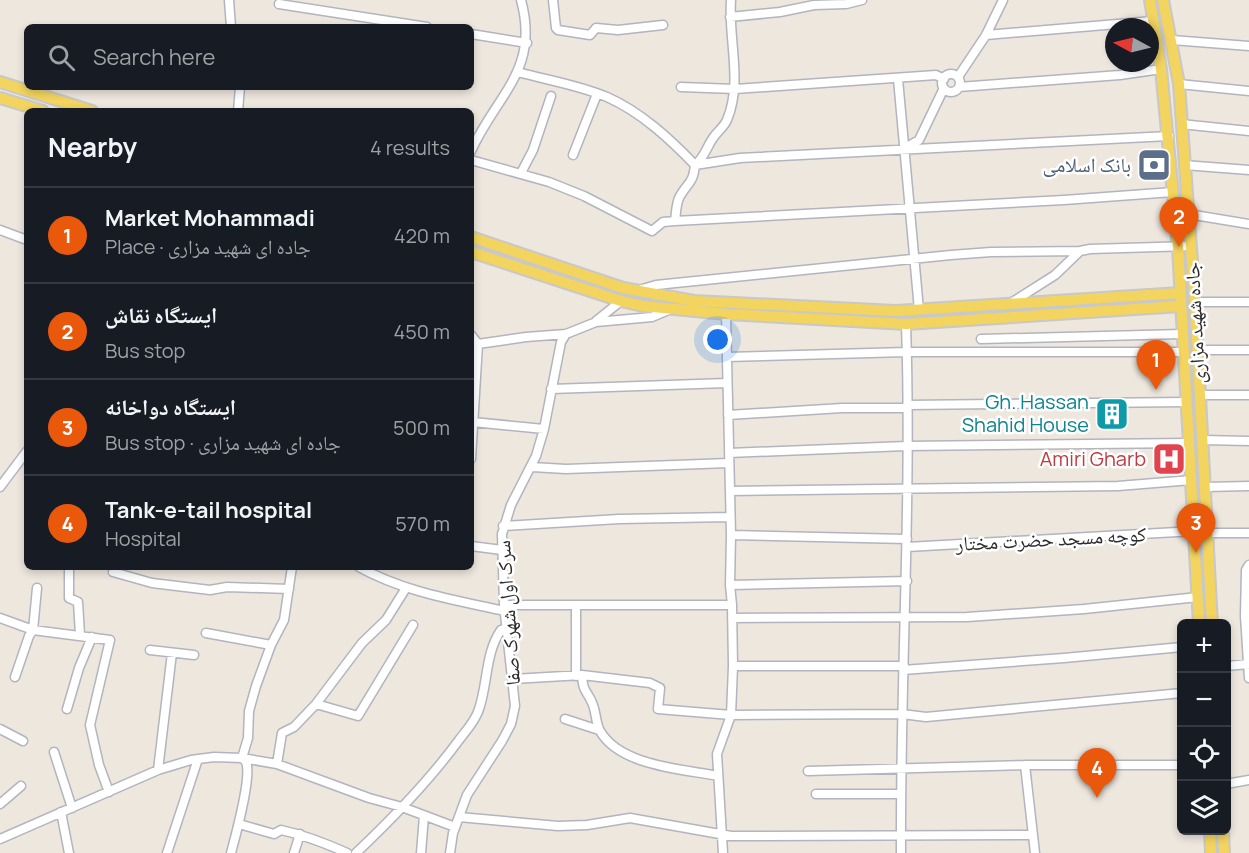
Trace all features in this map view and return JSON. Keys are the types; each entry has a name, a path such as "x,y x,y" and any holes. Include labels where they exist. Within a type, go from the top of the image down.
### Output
{"main road":[{"path":"1150,0 1153,18"},
{"name":"جاده شهید مزاری","path":"1163,0 1179,84 1195,302 1212,619"},
{"path":"1159,57 1169,136 1178,247 1199,619"},
{"path":"0,82 24,90"},
{"path":"25,90 82,108"},
{"path":"0,98 33,108"},
{"path":"474,238 635,291 694,301 865,310 919,310 1180,293"},
{"path":"474,253 621,301 643,306 726,314 906,324 1181,306"},
{"path":"643,306 647,294"},
{"path":"1210,835 1211,853"},
{"path":"1223,835 1224,853"}],"street":[{"path":"230,0 231,24"},
{"path":"474,146 518,72 527,43 527,21 521,0"},
{"path":"554,0 558,30 590,34 596,28 618,30 663,25"},
{"path":"675,221 680,195 688,187 694,175 695,165 704,158 706,148 727,120 735,89 731,0"},
{"path":"730,17 862,0"},
{"path":"959,87 958,77 986,35 1003,0"},
{"path":"279,4 408,24"},
{"path":"986,35 1105,25"},
{"path":"474,34 527,43"},
{"path":"1172,40 1249,46"},
{"path":"944,88 952,92 959,87 1120,75 1161,69"},
{"path":"518,72 597,94 631,110 671,140 695,165"},
{"path":"681,87 735,89 936,75 944,79"},
{"path":"944,79 949,75 958,77"},
{"path":"898,79 919,310"},
{"path":"904,149 919,140 944,88 944,79"},
{"path":"1179,84 1249,91"},
{"path":"238,108 240,90"},
{"path":"573,154 597,94"},
{"path":"521,172 533,150 551,96"},
{"path":"1181,124 1249,131"},
{"path":"695,165 740,158 1169,136"},
{"path":"474,161 521,172 584,196 652,231 663,222 675,221 1173,192"},
{"path":"1184,165 1249,170"},
{"path":"1188,214 1249,224"},
{"path":"0,230 24,239"},
{"path":"635,291 656,285 991,252 1191,246"},
{"path":"1008,305 1055,275 1080,251"},
{"path":"596,322 621,301"},
{"path":"1195,302 1249,302"},
{"path":"478,344 566,334 596,322 652,317 671,309"},
{"path":"723,853 717,754 731,716 733,666 726,314"},
{"path":"901,853 908,488 906,324"},
{"name":"سرک اول شهرک صفا","path":"450,853 455,827 467,795 511,723 515,706 504,608 502,550 504,526 511,505 532,467 544,429 561,342 566,334"},
{"path":"981,339 1182,334"},
{"path":"474,339 478,344 474,406"},
{"path":"1197,350 1249,350"},
{"path":"727,357 906,352 1184,352"},
{"path":"551,389 728,383"},
{"path":"1200,395 1249,395"},
{"path":"728,415 907,406 1187,402"},
{"path":"474,422 544,429"},
{"path":"1202,440 1249,441"},
{"path":"729,453 906,446 1190,443"},
{"path":"0,487 24,455"},
{"path":"532,467 566,469 729,463"},
{"path":"730,491 1118,486 1192,480"},
{"path":"1205,487 1249,486"},
{"path":"504,526 619,519 730,517"},
{"name":"کوچه مسجد حضرت مختار","path":"731,535 907,543 1195,531"},
{"path":"1208,533 1249,533"},
{"path":"474,546 502,550"},
{"path":"1249,565 1246,570 1249,678"},
{"path":"69,570 69,598 78,602 81,635"},
{"path":"242,758 248,738 249,711 271,645 284,620 292,570"},
{"path":"364,570 382,580 406,588 504,608 576,605 732,605"},
{"path":"113,572 152,583 210,590 227,587 289,589"},
{"path":"730,585 907,581"},
{"path":"15,677 33,630 37,588"},
{"path":"277,764 282,733 294,727 316,704 362,643 386,620 406,588"},
{"path":"732,618 967,617 1084,609 1198,597"},
{"path":"576,605 579,676 583,689 592,703 599,730 608,743 625,755 659,765 718,776"},
{"path":"0,618 33,630 81,635 110,641 90,725 99,765 109,792"},
{"path":"316,704 358,716 413,625"},
{"path":"356,853 442,764 474,719 479,710 494,644 501,630 507,628"},
{"path":"206,633 271,645"},
{"path":"67,709 79,668 92,637"},
{"path":"733,666 904,668 1177,647"},
{"path":"150,650 194,655"},
{"path":"158,770 172,653"},
{"path":"1231,666 1248,664"},
{"path":"513,678 579,676 650,683 660,688 658,709 731,716 902,714 926,717 1177,693"},
{"path":"565,719 599,730"},
{"path":"0,729 23,741"},
{"path":"54,752 72,808"},
{"path":"231,853 239,824 248,766 242,758"},
{"path":"0,839 158,770 198,759 242,758 277,764 455,827"},
{"path":"167,853 198,759"},
{"path":"1024,765 1035,853"},
{"path":"808,771 1024,765 1177,765"},
{"path":"1231,783 1249,780"},
{"path":"0,804 21,786"},
{"path":"816,794 901,794"},
{"path":"61,812 69,853"},
{"path":"421,853 424,816"},
{"path":"459,817 558,826 587,825 630,818 723,835 1032,835"},
{"path":"239,824 274,834 281,830 300,834 346,853"},
{"path":"294,853 300,834"}],"place":[{"name":"بانک اسلامی","path":"1154,165"},
{"name":"ایستگاه نقاش","path":"1179,247"},
{"name":"Market Mohammadi","path":"1156,390"},
{"name":"Gh. Hassan Shahid House","path":"1112,414"},
{"name":"Amiri Gharb","path":"1169,459"},
{"name":"ایستگاه دواخانه","path":"1196,553"},
{"name":"Tank-e-tail hospital","path":"1097,798"}]}
